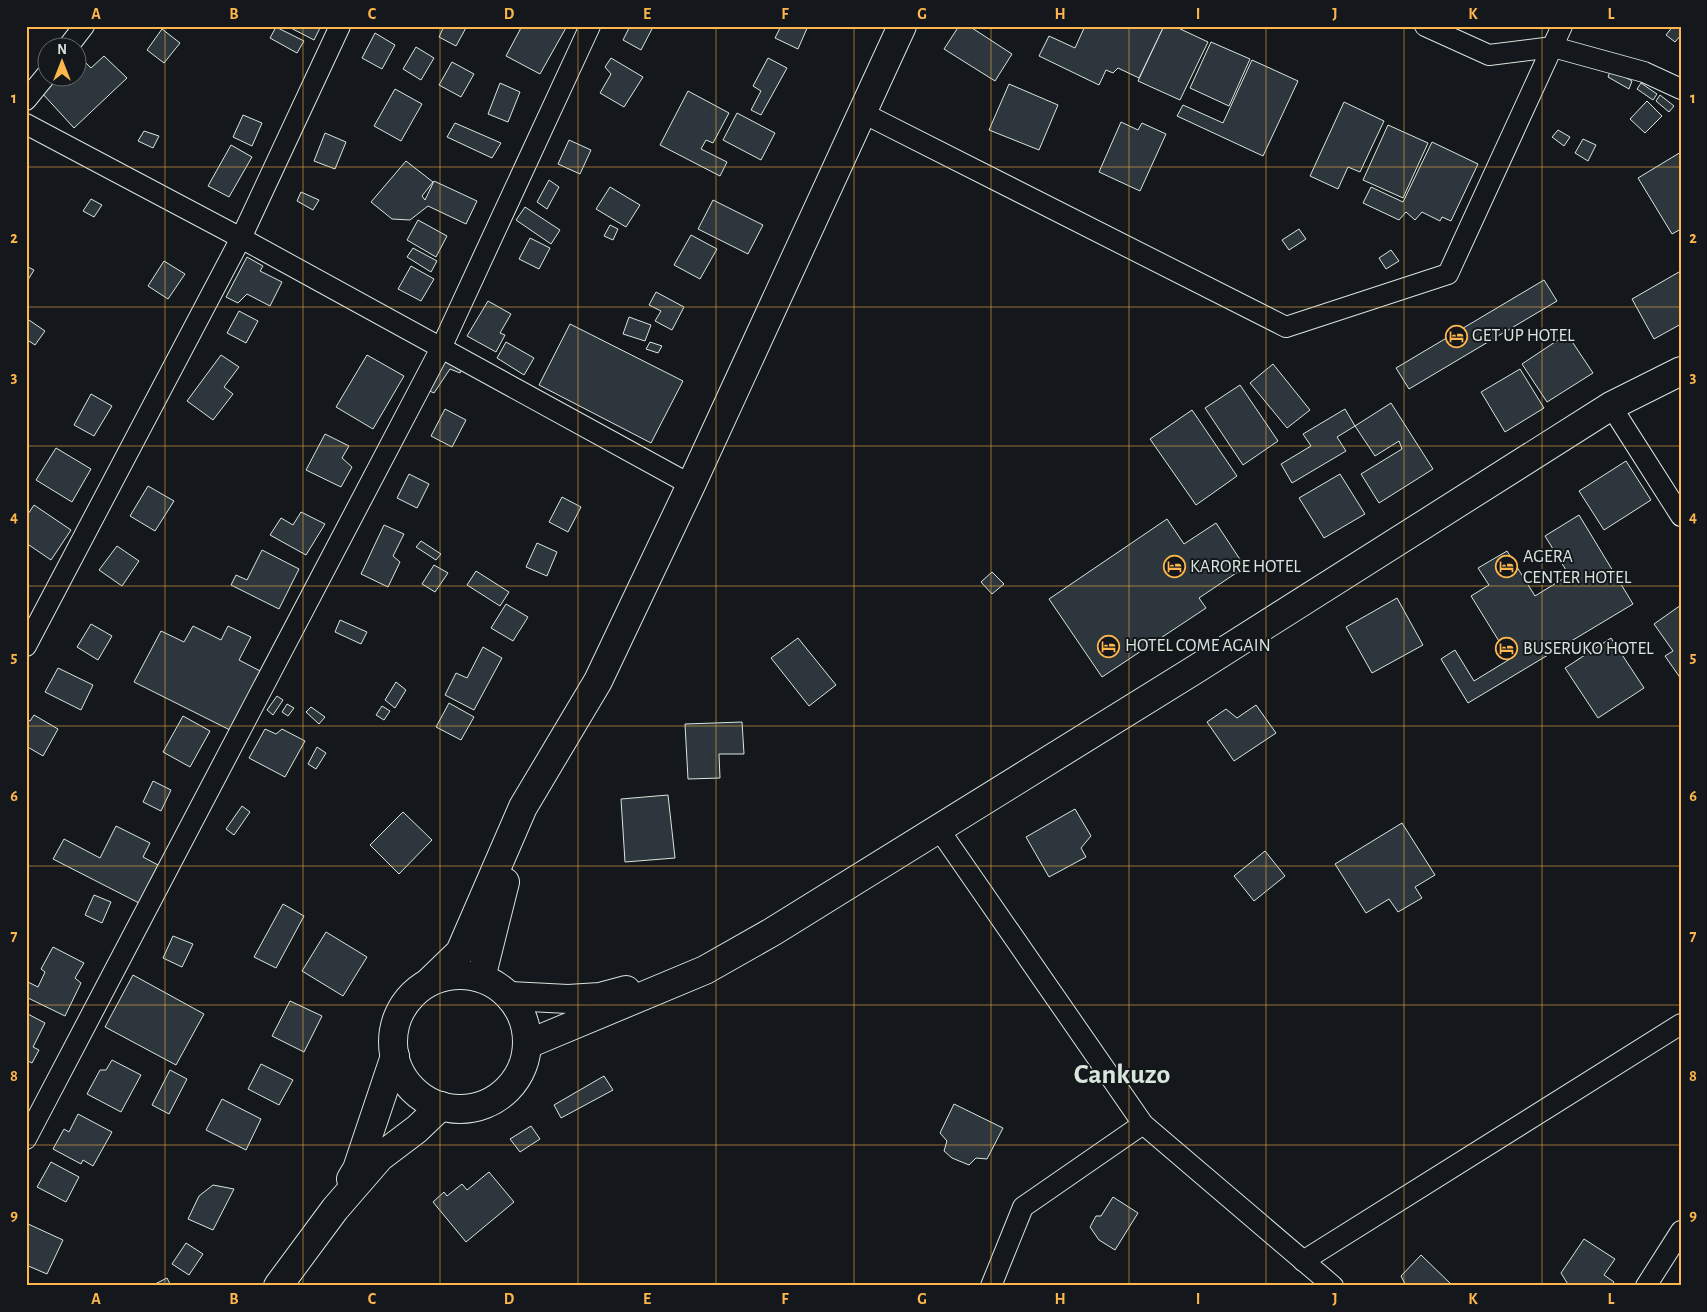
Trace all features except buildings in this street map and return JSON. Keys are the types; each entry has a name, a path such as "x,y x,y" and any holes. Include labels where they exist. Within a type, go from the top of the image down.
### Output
{"main road":[{"path":"429,982 446,976 463,975 481,978 497,985 510,996 520,1010 526,1027 528,1044 525,1061 518,1078 506,1091 492,1101 475,1107 458,1109 440,1106 424,1098 411,1087 401,1073 395,1056 393,1039 396,1022 403,1006 414,992 429,982 460,952 523,807 598,681 691,485 902,26"},
{"path":"528,1044 705,970 772,932 1196,670 1611,406 1681,371"},
{"path":"481,978 523,807"},
{"path":"510,996 554,999 600,997 705,970"},
{"path":"334,1209 357,1169 395,1056"},
{"path":"278,1286 334,1209 380,1157 417,1130 440,1106"}],"street":[{"path":"75,38 84,26"},
{"path":"26,646 241,238 340,26"},
{"path":"26,1139 441,348 590,26"},
{"path":"1425,26 1489,55 1553,47 1644,72 1681,89"},
{"path":"863,113 1286,327 1448,274 1562,26"},
{"path":"26,100 38,85"},
{"path":"26,124 241,238 691,485"},
{"path":"1611,406 1681,516"},
{"path":"938,828 1143,1124 1333,1286"},
{"path":"1303,1261 1681,1024"},
{"path":"991,1286 1023,1207 1143,1124"},
{"path":"1646,1286 1681,1231"}],"place":[{"name":"GET UP HOTEL","path":"1456,336"},
{"name":"KARORE HOTEL","path":"1174,567"},
{"name":"AGERA CENTER HOTEL","path":"1507,567"},
{"name":"HOTEL COME AGAIN","path":"1109,646"},
{"name":"BUSERUKO HOTEL","path":"1507,649"}],"district":[{"name":"Cankuzo","path":"1122,1075"}]}
